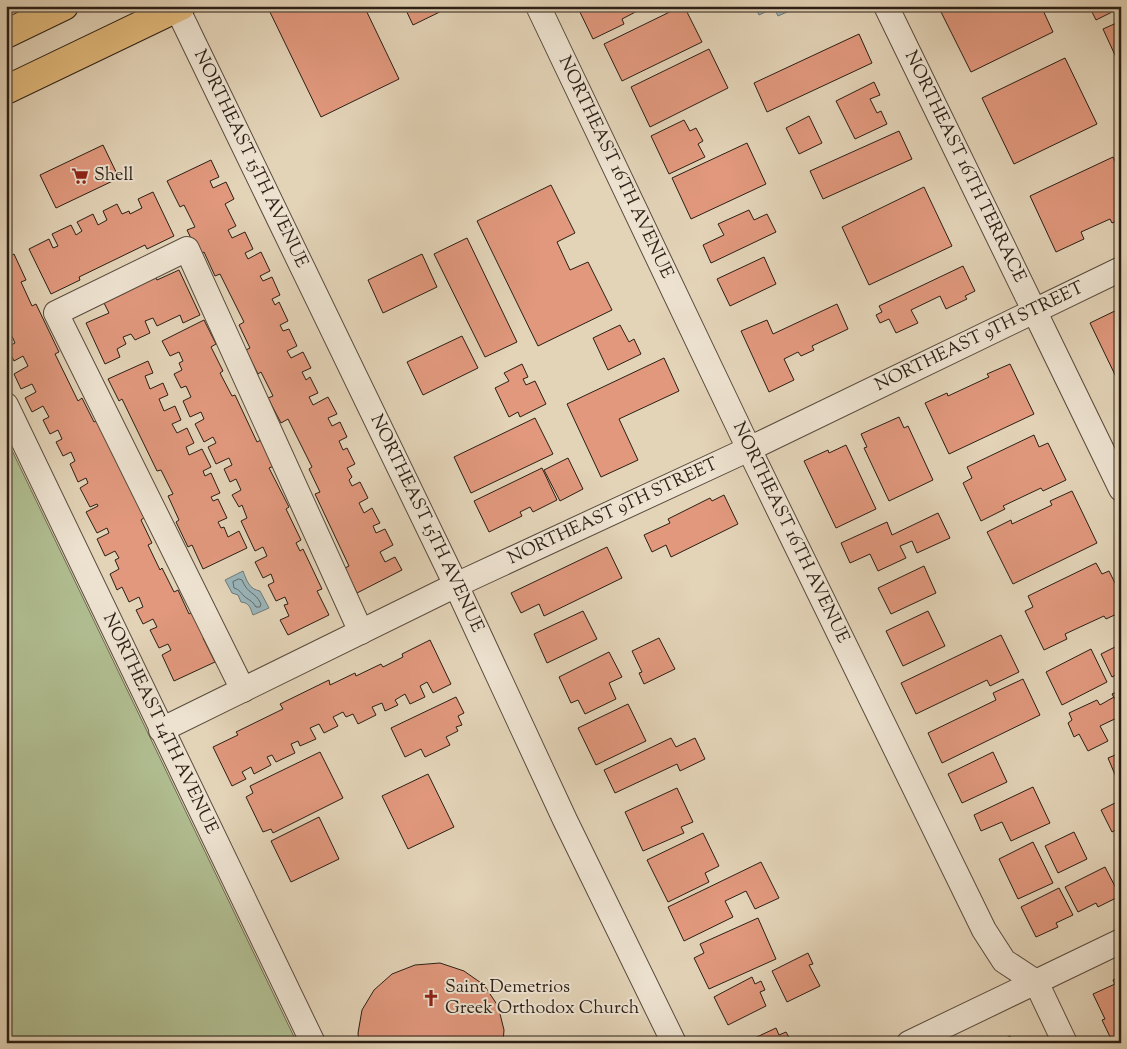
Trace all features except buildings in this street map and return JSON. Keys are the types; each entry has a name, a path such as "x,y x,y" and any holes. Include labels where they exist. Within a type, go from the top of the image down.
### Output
{"main road":[{"path":"6,34 64,6"},
{"path":"6,90 178,7"}],"street":[{"name":"NORTHEAST 16TH AVENUE","path":"538,6 749,449 984,930 1004,961 1036,982"},
{"name":"NORTHEAST 16TH TERRACE","path":"886,6 1121,489"},
{"name":"NORTHEAST 15TH AVENUE","path":"178,7 456,585 565,820 674,1043"},
{"path":"243,690 56,313 187,249 361,632"},
{"name":"NORTHEAST 9TH STREET","path":"161,730 456,585 749,449 1121,269"},
{"name":"NORTHEAST 14TH AVENUE","path":"6,405 313,1043"},
{"path":"909,1043 1121,942"},
{"path":"1036,982 1065,1043"}],"green space":[{"path":"6,438 297,1043 6,1043"}],"water":[{"path":"755,6 795,6 796,8 778,16 774,8 759,15"},
{"path":"243,571 249,584 260,591 269,608 253,615 248,605 241,602 238,595 232,593 225,580"}],"place":[{"name":"Shell","path":"80,176"},
{"name":"Saint Demetrios Greek Orthodox Church","path":"431,998"}]}
